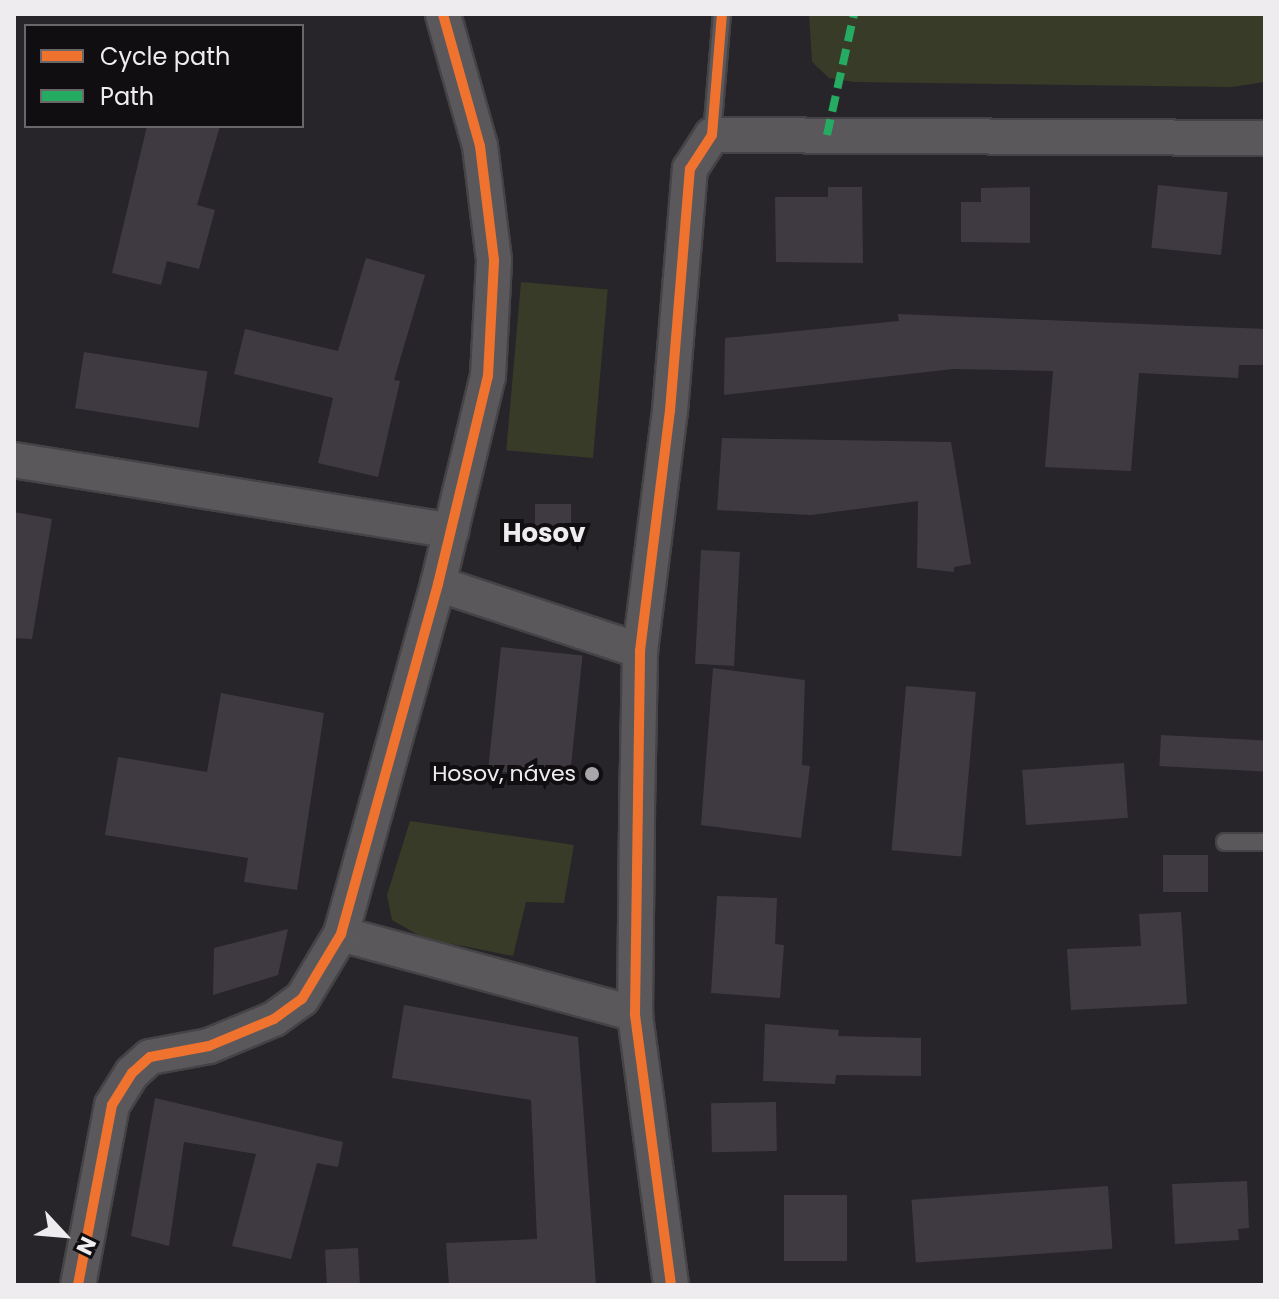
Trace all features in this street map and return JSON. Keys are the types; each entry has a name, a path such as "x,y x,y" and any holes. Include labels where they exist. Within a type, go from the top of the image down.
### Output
{"street":[{"path":"78,1285 112,1105 132,1073 150,1057 209,1046 274,1019 302,999 341,934 438,584 488,376 494,260 480,146 443,14"},
{"path":"671,1285 635,1014 640,651 670,411 690,169 712,135 1265,138"},
{"path":"14,460 451,531"},
{"path":"438,584 640,651"},
{"path":"341,934 635,1014"}],"lane":[{"path":"712,135 722,14"},
{"path":"1225,842 1265,842"}],"green space":[{"path":"809,14 1265,14 1265,82 1232,87 854,82 829,78 812,62"},
{"path":"521,282 608,290 593,458 506,450"},
{"path":"410,821 574,845 564,903 526,902 513,956 423,938 392,920 387,895"}],"building":[{"path":"147,128 219,128 197,205 215,210 199,269 167,261 161,285 112,273"},
{"path":"1158,185 1228,192 1221,255 1151,248"},
{"path":"828,187 862,187 863,263 776,262 775,197 828,197"},
{"path":"1030,187 1030,243 961,242 961,202 981,202 981,188"},
{"path":"366,258 425,275 394,380 400,381 378,477 318,463 333,398 234,374 245,329 338,351"},
{"path":"898,314 1265,329 1265,365 1239,365 1238,378 1139,373 1131,471 1045,467 1053,371 953,369 724,395 725,338 899,321"},
{"path":"84,352 207,372 199,428 75,408"},
{"path":"722,438 951,442 971,564 954,567 954,572 917,568 918,501 811,515 717,510"},
{"path":"535,504 571,504 571,536 535,536"},
{"path":"14,512 52,519 32,639 14,638"},
{"path":"701,550 740,552 734,666 695,664"},
{"path":"501,647 583,656 570,779 488,770"},
{"path":"713,668 805,680 802,765 810,766 801,838 701,825"},
{"path":"906,686 976,692 961,856 892,850"},
{"path":"221,693 324,713 297,890 244,882 248,858 105,835 118,757 207,772"},
{"path":"1161,735 1265,740 1263,771 1159,766"},
{"path":"1124,763 1128,818 1026,825 1022,770"},
{"path":"1163,855 1208,855 1208,892 1163,892"},
{"path":"717,896 777,898 775,944 784,945 780,998 711,993"},
{"path":"1181,912 1187,1004 1071,1010 1067,949 1141,946 1139,914"},
{"path":"288,929 278,975 213,995 214,948"},
{"path":"404,1005 578,1037 596,1285 449,1285 446,1243 537,1239 531,1100 392,1078"},
{"path":"765,1024 839,1030 838,1036 921,1038 921,1076 836,1075 835,1084 763,1081"},
{"path":"155,1098 343,1142 338,1167 317,1163 291,1259 232,1246 256,1154 184,1142 169,1246 131,1236"},
{"path":"776,1102 777,1151 712,1152 711,1103"},
{"path":"1247,1181 1249,1228 1238,1229 1239,1240 1175,1244 1172,1184"},
{"path":"1108,1186 1112,1249 916,1263 911,1200"},
{"path":"784,1195 847,1195 847,1261 784,1261"},
{"path":"358,1248 360,1285 327,1285 325,1250"}],"marked path":[{"path":"827,135 854,14"}],"cycle path":[{"path":"78,1285 112,1105 132,1073 150,1057 209,1046 274,1019 302,999 341,934 438,584 488,376 494,260 480,146 443,14"},
{"path":"671,1285 635,1014 640,651 670,411 690,169 712,135 722,14"}],"place":[{"name":"Hosov, náves","path":"592,774"}],"district":[{"name":"Hosov","path":"544,534"}]}
